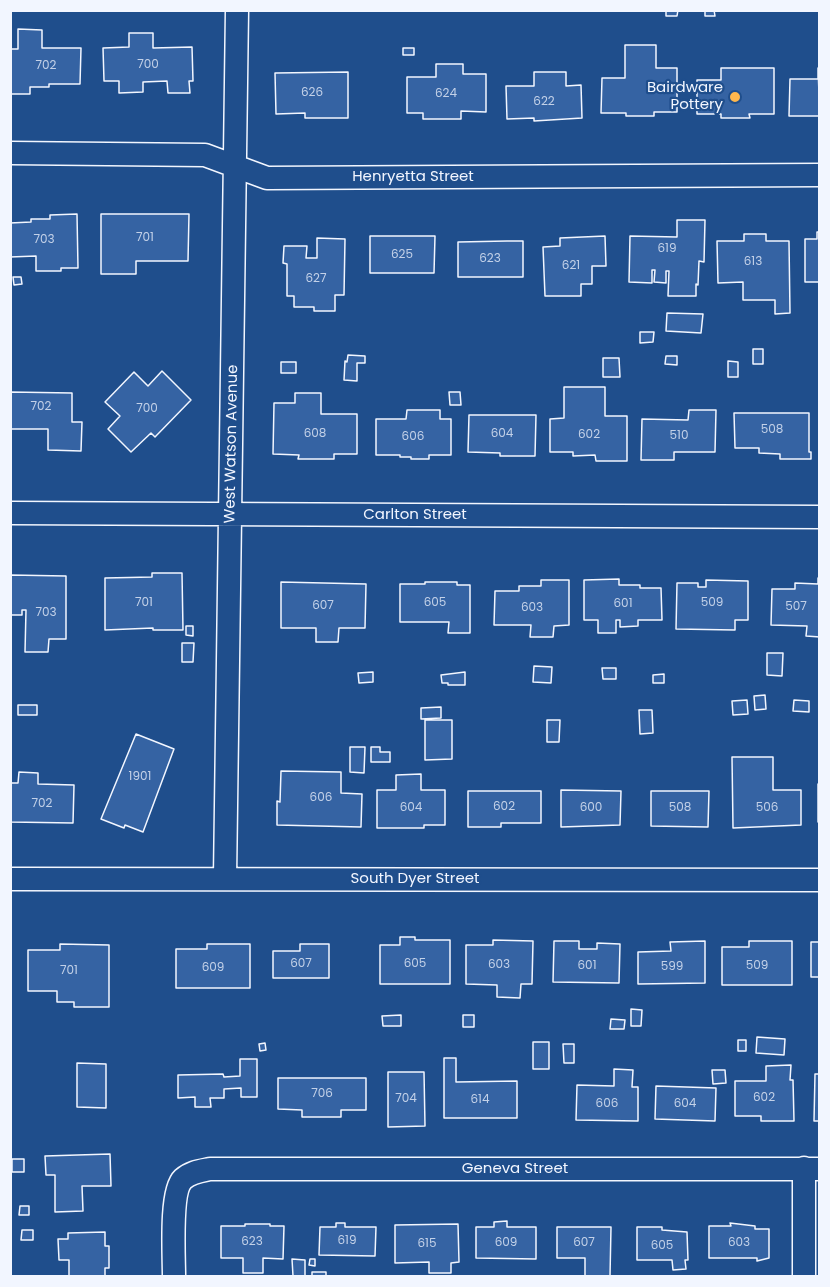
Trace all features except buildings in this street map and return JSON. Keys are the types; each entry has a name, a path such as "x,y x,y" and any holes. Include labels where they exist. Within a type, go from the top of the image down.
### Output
{"street":[{"name":"West Watson Avenue","path":"225,878 237,10"},
{"name":"Henryetta Street","path":"10,153 205,155 267,178 819,176"},
{"name":"Carlton Street","path":"10,513 819,517"},
{"name":"South Dyer Street","path":"10,879 819,880"},
{"name":"Geneva Street","path":"174,1276 174,1213 177,1193 182,1180 195,1172 210,1169 812,1168"},
{"path":"804,1276 812,1168"}],"place":[{"name":"Bairdware Pottery","path":"735,97"}]}
